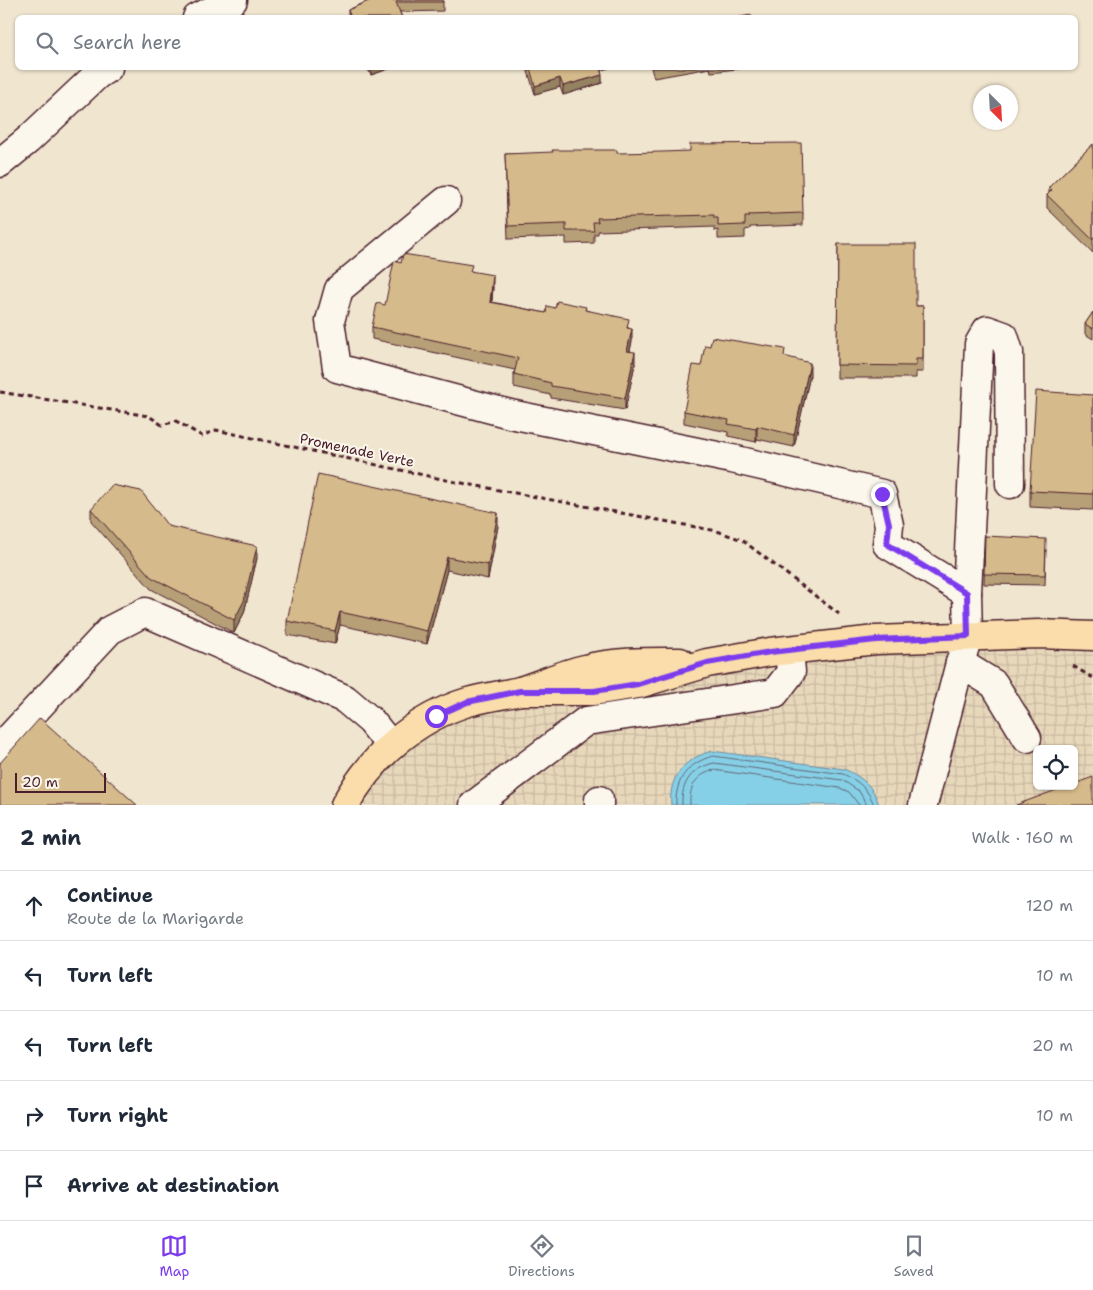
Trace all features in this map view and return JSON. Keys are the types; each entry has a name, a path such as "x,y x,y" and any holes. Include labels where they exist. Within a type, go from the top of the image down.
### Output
{"main road":[{"path":"345,805 364,775 391,746 410,731 459,705 520,691 594,691 638,684 707,663 789,650 876,640 968,636 1093,636"}],"street":[{"path":"203,15 234,0"},
{"path":"0,163 105,70"},
{"path":"446,202 339,289 330,321 337,368 510,414 732,459 882,494 889,524 887,544 967,593"},
{"path":"923,805 968,636 967,593 979,344 987,330 1004,336 1009,352 1010,484"},
{"path":"0,748 110,630 145,612 345,699 371,721 391,746"},
{"path":"474,805 586,721 775,693 791,672 789,650"},
{"path":"960,663 994,684 1027,738"}],"path":[{"name":"Promenade Verte","path":"0,392 149,416 162,425 176,421 202,436 216,430 451,481 717,531 742,540 842,617"}],"shaded area":[{"path":"1093,647 1093,805 352,805 357,786 484,687 917,648"}],"water":[{"path":"712,751 844,769 856,775 870,787 879,805 671,805 672,785 681,770 694,758"}],"building":[{"path":"371,0 443,0 443,2 396,2 401,15 350,15 348,10"},
{"path":"531,70 601,70 602,75 563,86 560,78 535,86"},
{"path":"801,143 803,213 749,215 750,217 745,217 745,225 718,226 718,218 714,218 714,215 597,218 598,222 593,222 594,231 566,231 566,224 508,226 505,154 553,152 552,150 617,150 617,153 690,151 690,144"},
{"path":"1093,144 1093,240 1047,195 1052,190 1049,187"},
{"path":"838,244 916,244 916,306 923,306 923,359 916,359 916,366 837,365"},
{"path":"403,254 472,265 470,271 493,275 490,302 546,313 547,306 555,308 557,301 586,307 585,310 629,319 627,328 632,329 627,351 635,352 625,398 551,386 551,383 514,374 518,358 372,327 377,303 385,305 394,261 401,263"},
{"path":"1093,312 1093,329 1085,324"},
{"path":"712,337 785,349 784,356 810,363 794,435 757,426 756,429 728,424 729,420 684,411 693,365 701,366 705,345 710,346"},
{"path":"1036,391 1093,395 1093,494 1030,491"},
{"path":"318,474 498,513 488,565 447,557 427,631 340,612 335,631 287,621"},
{"path":"112,485 141,491 168,526 257,546 244,601 234,620 151,577 91,509"},
{"path":"985,536 1046,539 1045,575 984,574"},
{"path":"40,718 137,805 0,805 0,763"},
{"path":"1093,777 1093,805 1016,805 1056,790 1078,790 1078,783"}],"route":[{"path":"436,716 467,702 520,691 594,691 638,684 707,663 770,652 876,640 968,636 967,593 887,544 889,524 882,494"}]}
